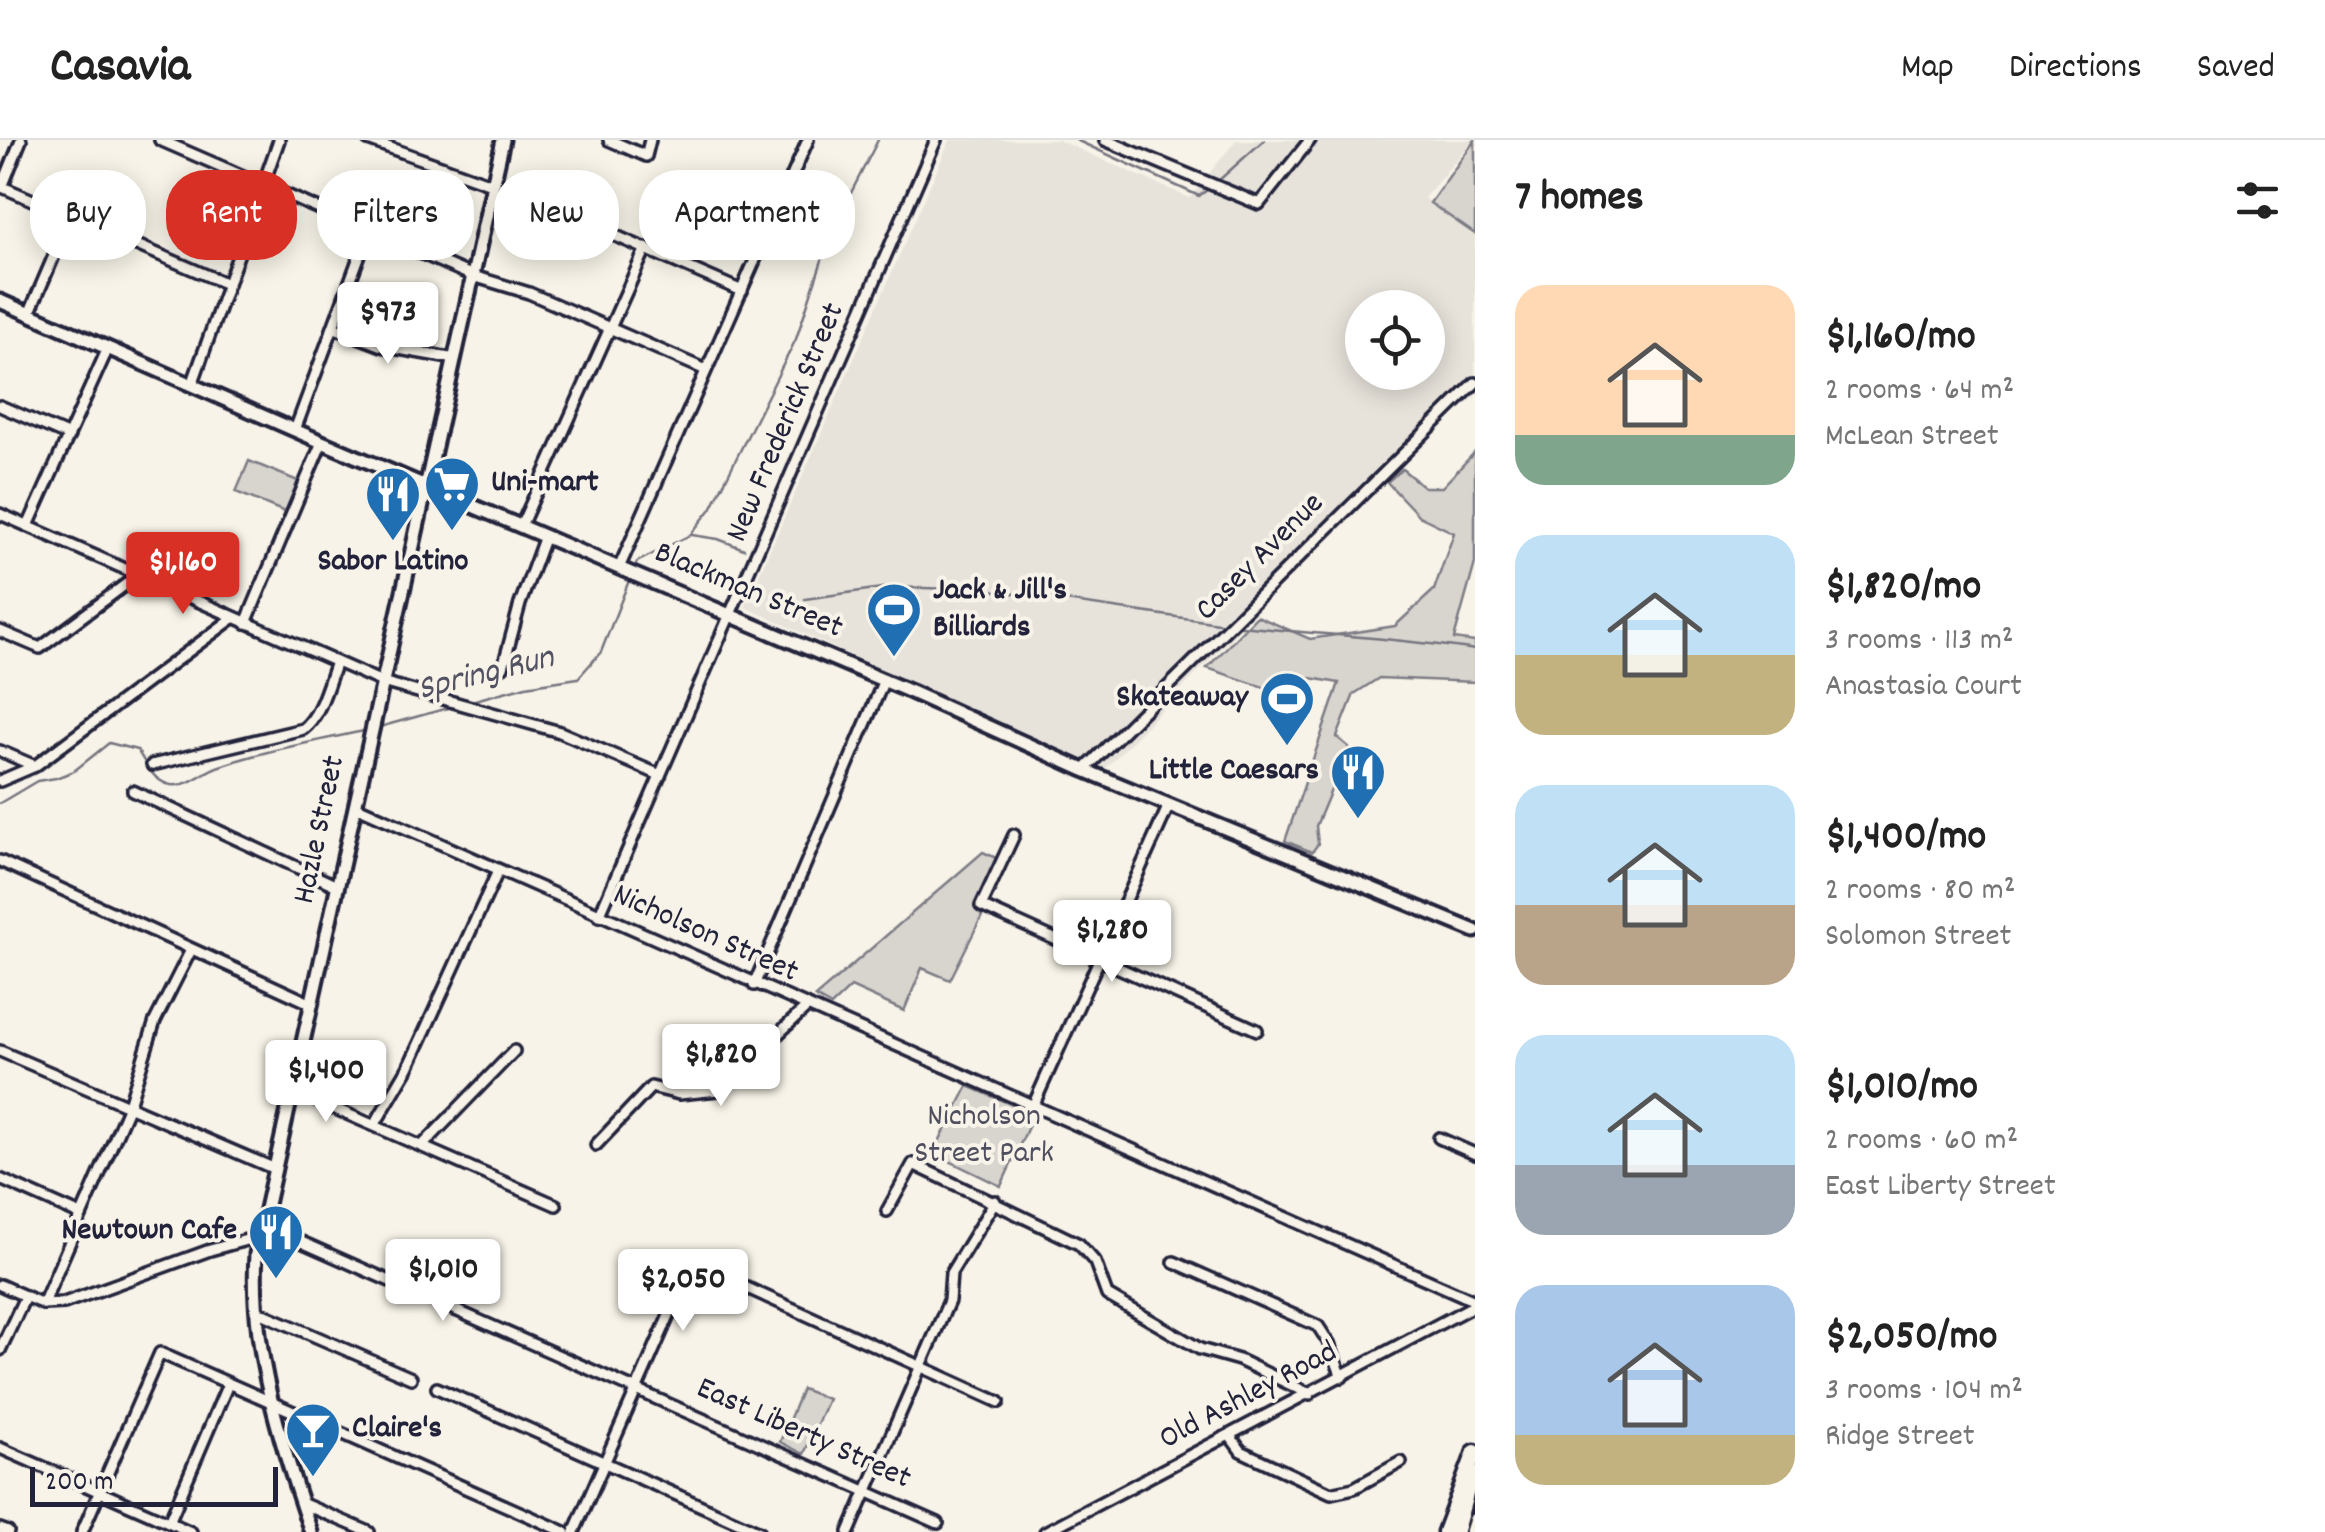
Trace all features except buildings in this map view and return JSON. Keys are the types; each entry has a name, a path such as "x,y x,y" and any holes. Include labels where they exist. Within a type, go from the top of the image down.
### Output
{"highway":[{"path":"1445,1532 1475,1452"}],"main road":[{"name":"Hazle Street","path":"311,1532 272,1403 254,1279 274,1168 504,140"},
{"name":"Blackman Street","path":"0,301 884,680 1084,770 1473,926"},
{"path":"1457,1532 1475,1467"},
{"path":"1471,1532 1475,1519"}],"street":[{"path":"21,140 1,186 30,198"},
{"path":"161,140 228,170"},
{"path":"269,170 279,140"},
{"path":"609,140 646,156 650,140"},
{"path":"628,571 706,370 808,140"},
{"name":"New Frederick Street","path":"599,916 936,140"},
{"path":"1105,140 1259,204 1310,140"},
{"path":"373,141 639,245"},
{"path":"146,249 227,284"},
{"path":"29,314 52,260"},
{"path":"192,385 236,260"},
{"path":"295,430 359,260"},
{"path":"437,260 529,293 706,370"},
{"path":"522,526 641,260"},
{"path":"673,260 742,290"},
{"path":"335,328 382,346 455,359"},
{"path":"28,526 108,348"},
{"name":"Casey Avenue","path":"1084,770 1475,383"},
{"path":"0,406 69,436"},
{"path":"246,623 322,442"},
{"path":"0,514 382,682 560,732 660,775"},
{"path":"503,666 544,536"},
{"path":"0,631 40,648 137,576"},
{"path":"0,781 36,766 234,618"},
{"path":"152,765 303,728 311,723 336,662"},
{"path":"754,985 884,680"},
{"path":"0,751 36,766"},
{"path":"133,791 337,886"},
{"path":"1033,1106 1169,805"},
{"name":"Nicholson Street","path":"355,806 1475,1303"},
{"path":"1014,835 981,906 1257,1030"},
{"path":"0,861 312,1004"},
{"path":"375,1124 408,1068 498,871"},
{"path":"43,1304 128,1108 155,1021 191,950"},
{"path":"596,1145 650,1088 678,1094 718,1090 807,1007"},
{"path":"0,1051 274,1168"},
{"path":"422,1146 514,1051"},
{"path":"292,1090 556,1205"},
{"path":"1439,1138 1475,1154"},
{"path":"887,1211 913,1164 1079,1244 1095,1262 1107,1296 1200,1350 1239,1360 1310,1394"},
{"path":"0,1179 82,1215"},
{"path":"849,1532 949,1301 951,1273 995,1202"},
{"path":"0,1284 43,1304 84,1296 262,1230"},
{"name":"East Liberty Street","path":"262,1230 638,1389 938,1523"},
{"path":"1174,1262 1318,1326 1342,1377"},
{"path":"574,1532 692,1263 999,1402"},
{"path":"0,1350 24,1297"},
{"name":"Old Ashley Road","path":"1045,1532 1475,1303"},
{"path":"257,1311 411,1378"},
{"path":"82,1532 160,1353 565,1532"},
{"path":"169,1522 228,1384"},
{"path":"437,1388 760,1532"},
{"path":"1230,1436 1240,1451 1331,1493 1354,1488 1401,1462"},
{"path":"0,1448 191,1532"},
{"path":"301,1503 369,1532"},
{"path":"0,1528 8,1532"}],"shaded area":[{"path":"950,140 1058,140 1190,198 1236,140 1473,140 1424,198 1475,236 1475,397 1404,458 1104,770 745,607"}],"green space":[{"path":"1475,140 1475,234 1430,203"},
{"path":"1475,452 1475,563 1454,639 1475,642 1475,682 1379,678 1354,694 1337,737 1349,747 1316,826 1318,844 1312,852 1285,841 1339,683 1311,678 1281,693 1207,668 1257,616 1310,639 1395,626 1434,590 1454,533 1419,516 1387,482 1402,469 1424,487 1442,487"},
{"path":"249,461 298,481 285,512 236,492"},
{"path":"983,852 996,858 976,910 982,916 950,980 922,968 904,1011 851,987 831,1006 815,997"},
{"name":"Nicholson Street Park","path":"968,1086 1034,1114 1001,1186 933,1153"},
{"path":"802,1389 828,1399 804,1454 780,1442"}],"waterway":[{"name":"Spring Run","path":"633,571 637,562 690,535 711,509 796,339 832,230 878,140"},
{"name":"Spring Run","path":"1076,140 1199,196 1211,187"},
{"name":"Spring Run","path":"1217,182 1264,140"},
{"path":"692,535 744,549"},
{"name":"Spring Run","path":"468,702 526,686 578,678 601,652 630,578"},
{"path":"805,599 889,587 990,590 1225,624"},
{"path":"1233,625 1475,650"},
{"name":"Spring Run","path":"376,728 455,706"},
{"name":"Spring Run","path":"0,803 37,781 74,771 109,743 137,750 157,778 174,785 254,756 368,730"}],"place":[{"name":"Uni-mart","path":"452,533"},
{"name":"Sabor Latino","path":"393,543"},
{"name":"Jack & Jill's Billiards","path":"894,659"},
{"name":"Skateaway","path":"1287,748"},
{"name":"Little Caesars","path":"1358,821"},
{"name":"Newtown Cafe","path":"276,1281"},
{"name":"Claire's","path":"313,1479"}]}
